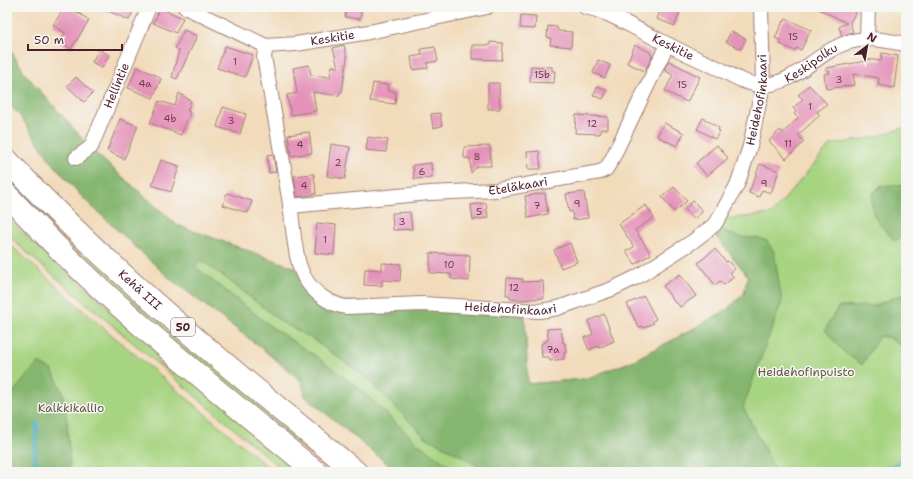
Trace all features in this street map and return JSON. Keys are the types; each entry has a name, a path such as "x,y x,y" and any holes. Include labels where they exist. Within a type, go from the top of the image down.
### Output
{"highway":[{"name":"Kehä III","path":"7,160 83,237 149,299 356,472"},
{"name":"Kehä III","path":"7,195 66,256 135,320 208,383 316,472"}],"street":[{"name":"Hellintie","path":"76,158 91,147 149,7"},
{"name":"Keskitie","path":"185,7 266,46 296,44 355,35 449,11 487,7"},
{"name":"Keskitie","path":"584,7 604,12 667,45 747,82 763,85"},
{"name":"Heidehofinkaari","path":"266,46 264,57 301,270 309,286 330,302 346,307 422,304 540,310 558,308 612,289 637,277 692,242 714,225 737,185 750,146 763,85 761,7"},
{"path":"867,38 868,7"},
{"name":"Keskipolku","path":"763,85 782,81 848,42 867,38 906,44"},
{"name":"Eteläkaari","path":"290,206 430,193 497,190 600,172 606,169 611,161 667,45"}],"green space":[{"name":"Heidehofinpuisto","path":"7,44 25,74 95,153 177,225 296,268 305,286 528,384 585,379 630,362 725,311 744,294 748,276 711,230 724,219 772,214 830,145 876,137 906,127 906,472 409,472 180,280 94,198"},
{"name":"Heidehofinpuisto","path":"7,44 25,74 95,153 177,225 296,268 315,299 525,316 528,384 585,379 630,362 725,311 744,294 748,276 711,230 718,225 728,233 739,237 758,238 767,241 774,252 782,301 743,407 776,472 487,472 460,455 425,437 363,375 308,336 283,323 201,260 194,266 273,328 317,357 360,389 416,442 448,465 463,472 397,472 305,396 301,378 168,277 83,198 50,160 20,116 7,102"},
{"path":"7,174 343,472 331,472 216,378 117,292 7,183"},
{"path":"902,185 906,202 906,233 895,241 876,219 872,208 872,199 874,192 879,187"},
{"path":"7,218 47,255 303,472 285,472 26,252 7,234"},
{"name":"Kalkkikallio","path":"7,242 93,319 274,472 7,472"},
{"path":"901,295 906,298 906,347 904,348 890,338 879,336 862,365 843,351 825,330 838,307 873,306"},
{"path":"38,363 52,370 63,393 70,464 68,472 7,472 7,397 11,395"}],"building":[{"path":"65,7 69,7 89,20 71,49 60,42 65,33 53,25"},
{"path":"99,7 135,7 129,20"},
{"path":"346,7 362,7 360,19 345,17"},
{"path":"661,7 676,7 675,11 680,12 675,26 657,19"},
{"path":"815,7 858,7 850,23 853,32 842,36 839,27 847,23"},
{"path":"160,8 183,18 176,33 153,23"},
{"path":"521,15 536,16 535,29 520,28"},
{"path":"786,19 811,30 801,50 796,48 795,51 780,44 782,41 775,38 783,21 784,22"},
{"path":"548,26 557,27 558,31 572,32 571,47 550,45 551,38 547,37"},
{"path":"184,30 197,36 177,79 172,77 179,50 175,48"},
{"path":"731,31 746,39 741,49 726,42"},
{"path":"490,42 503,43 502,60 472,59 472,45 490,45"},
{"path":"344,45 347,58 342,92 340,92 339,96 313,92 316,111 291,115 287,95 297,93 293,68 309,65 311,75 330,77 332,66 338,67 333,48"},
{"path":"635,45 650,52 652,57 645,71 627,63"},
{"path":"225,46 253,55 245,77 217,68"},
{"path":"435,47 438,61 427,63 428,68 413,70 411,57 422,55 421,49"},
{"path":"99,49 109,55 102,68 92,62"},
{"path":"882,53 898,56 894,88 878,85 879,78 853,74 855,85 826,89 824,74 830,73 830,71 826,71 826,68 866,61 866,59 881,61"},
{"path":"598,60 610,65 605,78 593,73"},
{"path":"669,61 700,77 687,102 665,91 673,75 664,70"},
{"path":"531,66 552,67 552,71 555,71 554,83 530,82"},
{"path":"137,67 156,75 161,79 153,98 128,88"},
{"path":"76,77 93,93 84,102 67,86"},
{"path":"373,83 388,85 387,90 396,92 395,104 370,101"},
{"path":"488,83 499,83 500,109 488,109"},
{"path":"809,85 827,104 817,112 820,115 798,135 804,142 786,159 769,141 780,130 783,133 798,118 794,114 796,111 793,108 803,99 798,95"},
{"path":"598,86 607,91 603,99 593,95"},
{"path":"179,93 191,101 187,111 190,112 181,135 150,123 159,101 175,106"},
{"path":"223,107 246,114 240,134 217,127"},
{"path":"440,113 442,126 433,128 431,114"},
{"path":"576,115 608,117 608,129 601,129 600,134 575,133"},
{"path":"703,118 719,128 718,130 720,131 715,139 697,129"},
{"path":"120,119 138,126 124,159 107,151"},
{"path":"664,123 684,133 677,146 657,136"},
{"path":"309,132 312,153 291,156 288,135"},
{"path":"368,137 388,140 386,152 366,150"},
{"path":"331,144 350,147 345,179 327,176"},
{"path":"717,145 728,158 707,176 696,163"},
{"path":"490,146 491,166 477,166 471,173 470,158 464,158 464,147"},
{"path":"539,151 541,169 528,169 527,152"},
{"path":"273,154 276,172 269,173 267,155"},
{"path":"161,160 179,166 171,192 152,185"},
{"path":"431,163 432,178 414,179 413,165"},
{"path":"760,164 779,171 771,193 762,190 759,197 749,193"},
{"path":"314,174 316,194 297,197 294,176"},
{"path":"674,187 687,201 674,212 662,197"},
{"path":"584,192 588,218 573,220 572,211 569,212 566,194"},
{"path":"227,193 252,201 248,213 223,205"},
{"path":"545,193 548,214 528,218 525,196"},
{"path":"693,201 703,211 694,219 685,209"},
{"path":"486,203 488,218 473,220 471,205"},
{"path":"646,205 654,218 635,230 651,254 635,264 626,251 634,247 619,224"},
{"path":"410,212 412,229 393,230 392,213"},
{"path":"317,223 336,225 334,255 315,253"},
{"path":"570,243 577,262 561,268 554,250"},
{"path":"715,249 726,262 728,261 735,269 730,273 734,277 724,285 720,281 715,285 698,263"},
{"path":"430,253 470,255 469,281 451,279 451,274 430,273"},
{"path":"382,263 401,264 400,281 382,280 382,286 364,285 365,269 382,270"},
{"path":"680,274 696,296 680,307 676,302 675,303 663,286"},
{"path":"507,278 523,279 522,282 543,281 544,298 521,300 510,299 510,295 506,295"},
{"path":"644,296 656,319 652,321 654,323 643,328 642,326 639,328 627,304"},
{"path":"604,314 614,341 599,348 598,346 589,350 584,338 593,334 588,321"},
{"path":"561,328 566,353 564,353 564,359 550,361 549,357 542,357 541,344 548,340 547,329"}],"waterway":[{"path":"34,472 37,424"},
{"path":"884,472 896,465 906,455"}]}
